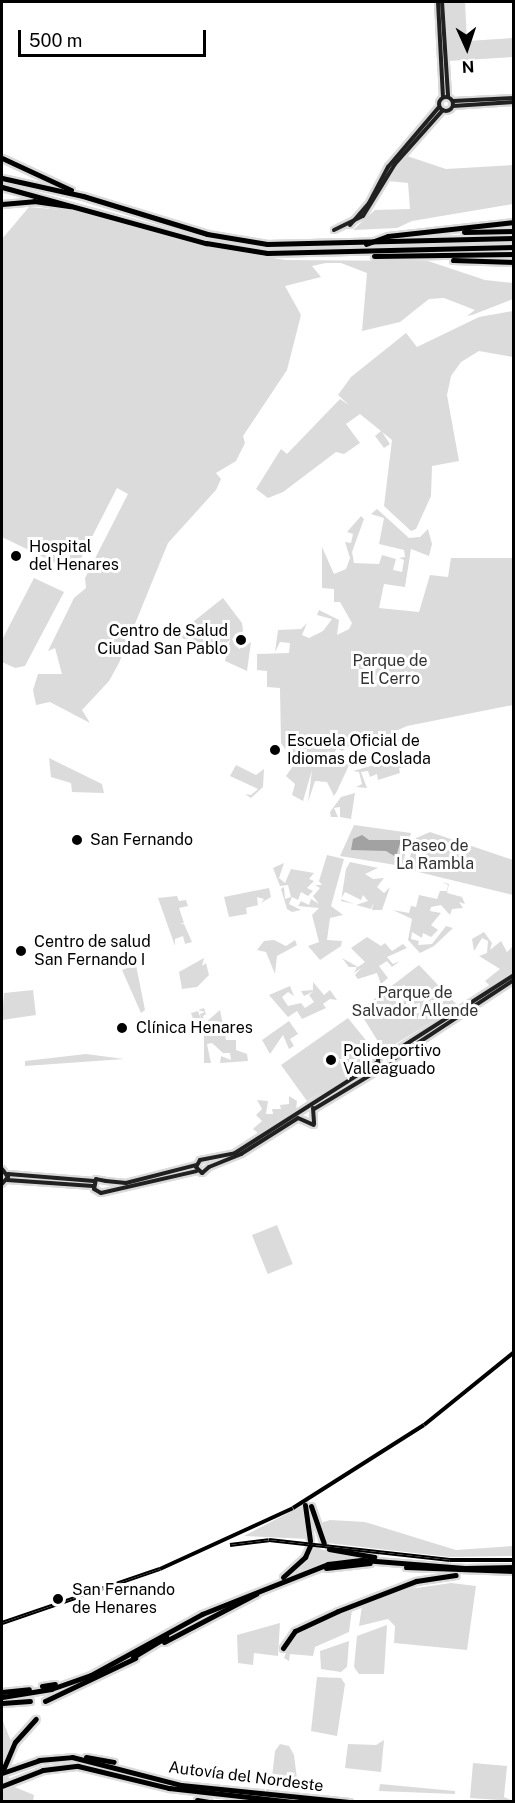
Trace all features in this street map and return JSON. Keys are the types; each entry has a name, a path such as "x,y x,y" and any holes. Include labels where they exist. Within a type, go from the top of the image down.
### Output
{"highway":[{"path":"2,158 83,196"},
{"path":"2,178 83,196 241,241 364,244 513,238"},
{"path":"2,186 137,223"},
{"path":"2,204 62,204 240,249 513,262"},
{"path":"364,244 411,234 513,222"},
{"path":"411,234 513,231"},
{"path":"356,254 513,247"},
{"path":"418,258 513,254"},
{"path":"45,1701 93,1681 288,1574 310,1543 308,1505 324,1543"},
{"path":"329,1549 465,1568"},
{"path":"42,1686 83,1675 255,1592 339,1562 376,1560 513,1570"},
{"path":"2,1700 52,1692 92,1678 255,1592 318,1570 356,1564 450,1572 513,1570"},
{"path":"283,1648 289,1637 306,1625 407,1584 440,1577 513,1570"},
{"path":"2,1700 66,1685 139,1648"},
{"path":"2,1692 29,1689"},
{"path":"2,1700 30,1701"},
{"path":"8,1769 15,1742 36,1719"},
{"path":"47,1758 78,1755 114,1762"},
{"name":"Autovía del Nordeste","path":"2,1772 47,1758 83,1759 181,1785 349,1802"},
{"name":"Autovía del Nordeste","path":"2,1786 56,1767 85,1767 169,1788 290,1801"},
{"path":"196,1800 209,1802"}],"main road":[{"path":"334,230 348,227 368,211 395,164 441,109 446,97 440,2"},
{"path":"446,97 453,103"},
{"path":"441,109 453,103 513,100"},
{"path":"7,1180 93,1186 98,1192 196,1168 206,1161 235,1153 378,1062 382,1055 389,1055 513,975"},
{"path":"314,1109 382,1068 388,1068 392,1060 513,982"},
{"path":"389,1055 392,1060"},
{"path":"378,1062 382,1068"},
{"path":"309,1106 314,1109"},
{"path":"301,1111 314,1125 314,1109"},
{"path":"2,1169 8,1174 126,1183 196,1168 204,1173 209,1167 314,1115"},
{"path":"206,1161 209,1167"},
{"path":"2,1184 7,1180 8,1174"},
{"path":"93,1186 94,1181"},
{"path":"105,1191 106,1181"}],"green space":[{"path":"446,2 465,2 467,41 513,38 513,57 449,61"},
{"path":"407,156 446,169 513,165 513,204 412,221 397,228 353,230 375,210 410,209 408,183 388,181"},
{"path":"29,207 73,211 225,251 286,260 428,261 485,280 513,283 513,299 472,315 467,316 475,310 444,298 429,299 400,322 362,331 367,273 341,263 326,263 312,266 321,277 285,286 301,315 287,370 243,436 245,443 236,461 216,473 221,479 216,490 168,543 119,663 109,681 82,710 90,723 50,702 36,705 33,690 38,674 62,674 55,648 48,651 74,598 86,588 85,578 128,494 117,488 74,572 2,537 2,239"},
{"path":"513,311 513,357 479,351 461,362 451,376 447,395 459,461 432,466 431,496 416,529 411,531 384,506 392,440 382,432 390,444 384,448 375,436 381,431 360,414 346,424 360,443 344,454 336,452 283,492 268,498 256,489 281,449 287,454 340,399 349,405 338,395 351,377 406,333 417,347 479,317"},
{"name":"Parque de El Cerro","path":"377,509 409,538 420,537 428,529 432,544 429,556 411,549 405,587 384,584 379,608 419,612 430,575 448,577 451,558 513,558 513,705 407,726 396,731 401,746 399,747 393,734 385,740 383,734 375,740 372,735 367,740 377,747 372,748 362,735 357,739 370,754 356,741 342,751 337,748 333,755 328,751 323,758 333,760 336,767 350,763 334,796 327,782 315,781 308,802 312,770 303,801 292,795 295,784 286,776 295,763 281,743 280,688 267,687 267,671 257,670 257,654 289,653 290,643 280,642 275,652 278,630 301,629 307,623 302,635 309,638 323,631 332,619 317,615 319,610 339,620 337,635 349,629 352,623 340,602 334,602 334,589 322,588 322,547 334,574 346,569 350,558 345,542 351,543 353,534 347,532 361,516 364,519 352,552 354,563 379,564 382,555 396,559 393,570 402,572 404,560 399,558 405,557 404,550 379,544 384,518 371,514"},
{"path":"34,578 64,592 25,666 15,668 2,662 2,640"},
{"path":"223,598 242,623 243,631 232,639 239,649 251,642 247,671 225,661 230,640 211,654 182,638 184,629"},
{"path":"413,757 418,767 413,760 406,761 408,766 399,768 400,773 378,780 377,774 370,777 368,771 361,772 367,788 356,787 362,784 359,772 353,771 381,763 380,760"},
{"path":"49,758 102,784 104,793 72,792 71,783 51,777"},
{"path":"236,765 256,775 264,769 263,787 251,798 245,794 251,795 258,789 230,776"},
{"path":"355,793 351,819 340,817 340,807 334,808 338,817 331,817 330,812 341,797"},
{"path":"354,825 411,833 402,866 340,856"},
{"name":"Paseo de La Rambla","path":"430,832 513,860 513,895 406,869 416,838"},
{"path":"327,855 344,859 331,906 343,915 330,918 327,940 342,941 341,946 320,960 308,946 319,942 312,915 319,908 298,906 301,901 309,905 311,899 319,904 313,896 320,888 315,885 322,885 319,881"},
{"path":"350,862 378,868 365,874 373,879 384,878 377,887 384,893 390,887 382,910 372,910 373,903 371,909 356,905 368,901 363,895 361,900 345,892 341,898 346,869"},
{"path":"284,863 279,878 285,883 291,869 314,873 309,879 314,881 307,888 313,891 308,896 301,892 298,900 292,897 289,904 301,910 292,912 287,909 281,889 284,887 285,899 291,897 288,885 280,886 273,868"},
{"path":"442,882 449,884 447,893 462,897 465,904 459,902 463,908 452,909 450,915 441,905 431,907 430,911 441,913 431,925 438,930 431,937 423,933 422,938 412,932 411,939 419,941 418,945 432,944 446,926 453,928 434,946 420,953 408,940 412,919 393,910 409,913 411,906 416,907 419,895 437,899 440,891 447,891 448,885"},
{"path":"269,888 271,897 261,903 264,899 257,897 258,905 246,908 247,914 229,917 224,897"},
{"path":"177,896 179,901 186,900 188,906 179,908 184,923 180,924 184,924 192,942 185,944 183,936 175,939 175,946 158,898"},
{"path":"484,932 492,943 490,950 501,941 507,952 513,946 513,971 490,986 485,981 500,969 479,956 487,953 488,941 482,938 474,951 472,939"},
{"path":"367,937 381,946 385,943 392,951 403,944 407,948 387,957 393,964 400,961 392,967 387,961 379,966 388,978 381,984 377,973 358,979 355,975 361,968 354,973 357,967 349,967 342,958 358,967 365,962 351,948"},
{"path":"274,940 286,946 295,940 297,945 277,956 275,974 266,952 257,950 264,941"},
{"path":"204,958 202,966 206,963 209,975 197,987 182,989 179,972"},
{"path":"136,965 145,1010 141,1013 122,970"},
{"name":"Parque de Salvador Allende","path":"419,965 458,1006 384,1051 359,1011"},
{"path":"313,982 324,995 330,990 337,1000 330,999 323,1004 326,1008 302,1019 297,1011 288,1017 269,995 290,986 294,996 288,992 282,997 288,1006 301,1003 305,1008 314,1002 309,995 314,991 304,996 301,991 313,990"},
{"path":"33,990 36,1015 2,1020 4,993"},
{"path":"204,1008 206,1014 203,1016 205,1023 220,1010 226,1040 236,1040 236,1050 247,1054 248,1061 220,1063 221,1056 231,1060 230,1053 223,1053 212,1043 207,1044 211,1063 204,1063 204,1034 199,1035 191,1013 198,1011 201,1019 200,1014 205,1012 198,1010"},
{"name":"Polideportivo Valleaguado","path":"348,1018 377,1054 375,1061 307,1101 281,1065"},
{"path":"289,1021 298,1034 290,1039 294,1046 289,1049 283,1035 270,1054 262,1040"},
{"path":"86,1054 124,1059 25,1066 25,1061"},
{"path":"289,1096 297,1101 296,1110 259,1134 253,1129 262,1121 256,1115 262,1109 257,1100 268,1101 266,1114 273,1114 272,1109 281,1109 280,1105 289,1104"},
{"path":"277,1225 293,1264 268,1274 252,1235"},
{"path":"303,1505 309,1539 244,1536"},
{"path":"330,1520 365,1522 456,1550 513,1546 513,1556 449,1557 327,1543 320,1523"},
{"path":"316,1547 338,1555 361,1557 300,1570"},
{"path":"451,1583 476,1586 467,1650 394,1643 395,1626 388,1619 359,1626 362,1606 409,1589"},
{"path":"352,1610 349,1632 315,1647 313,1656 290,1654 289,1661 284,1658 293,1635"},
{"path":"280,1623 278,1656 254,1653 253,1665 238,1663 237,1635"},
{"path":"387,1625 384,1674 359,1674 354,1667 357,1636"},
{"path":"349,1641 347,1667 341,1672 321,1669 320,1651"},
{"path":"317,1677 341,1678 345,1684 337,1736 311,1731"},
{"path":"2,1719 11,1741 4,1765 12,1786 34,1795 33,1801 2,1801"},
{"path":"384,1740 381,1772 345,1768 348,1744 376,1745"},
{"path":"280,1744 289,1746 294,1755 297,1779 289,1786 271,1786 275,1751"},
{"path":"473,1763 507,1766 504,1797 513,1801 470,1798"},
{"path":"380,1784 455,1791 455,1794 379,1791"}],"shaded area":[{"path":"362,835 369,840 401,840 396,857 386,851 351,850 353,839"}],"railway":[{"path":"2,1623 160,1569 293,1508 424,1425 514,1352"},
{"path":"230,1545 269,1540 450,1560 514,1560"}],"place":[{"name":"Hospital del Henares","path":"16,556"},
{"name":"Centro de Salud Ciudad San Pablo","path":"241,640"},
{"name":"Escuela Oficial de Idiomas de Coslada","path":"275,750"},
{"name":"San Fernando","path":"77,840"},
{"name":"Centro de salud San Fernando I","path":"21,951"},
{"name":"Clínica Henares","path":"122,1028"},
{"name":"Polideportivo Valleaguado","path":"331,1060"},
{"name":"San Fernando de Henares","path":"58,1599"}]}
